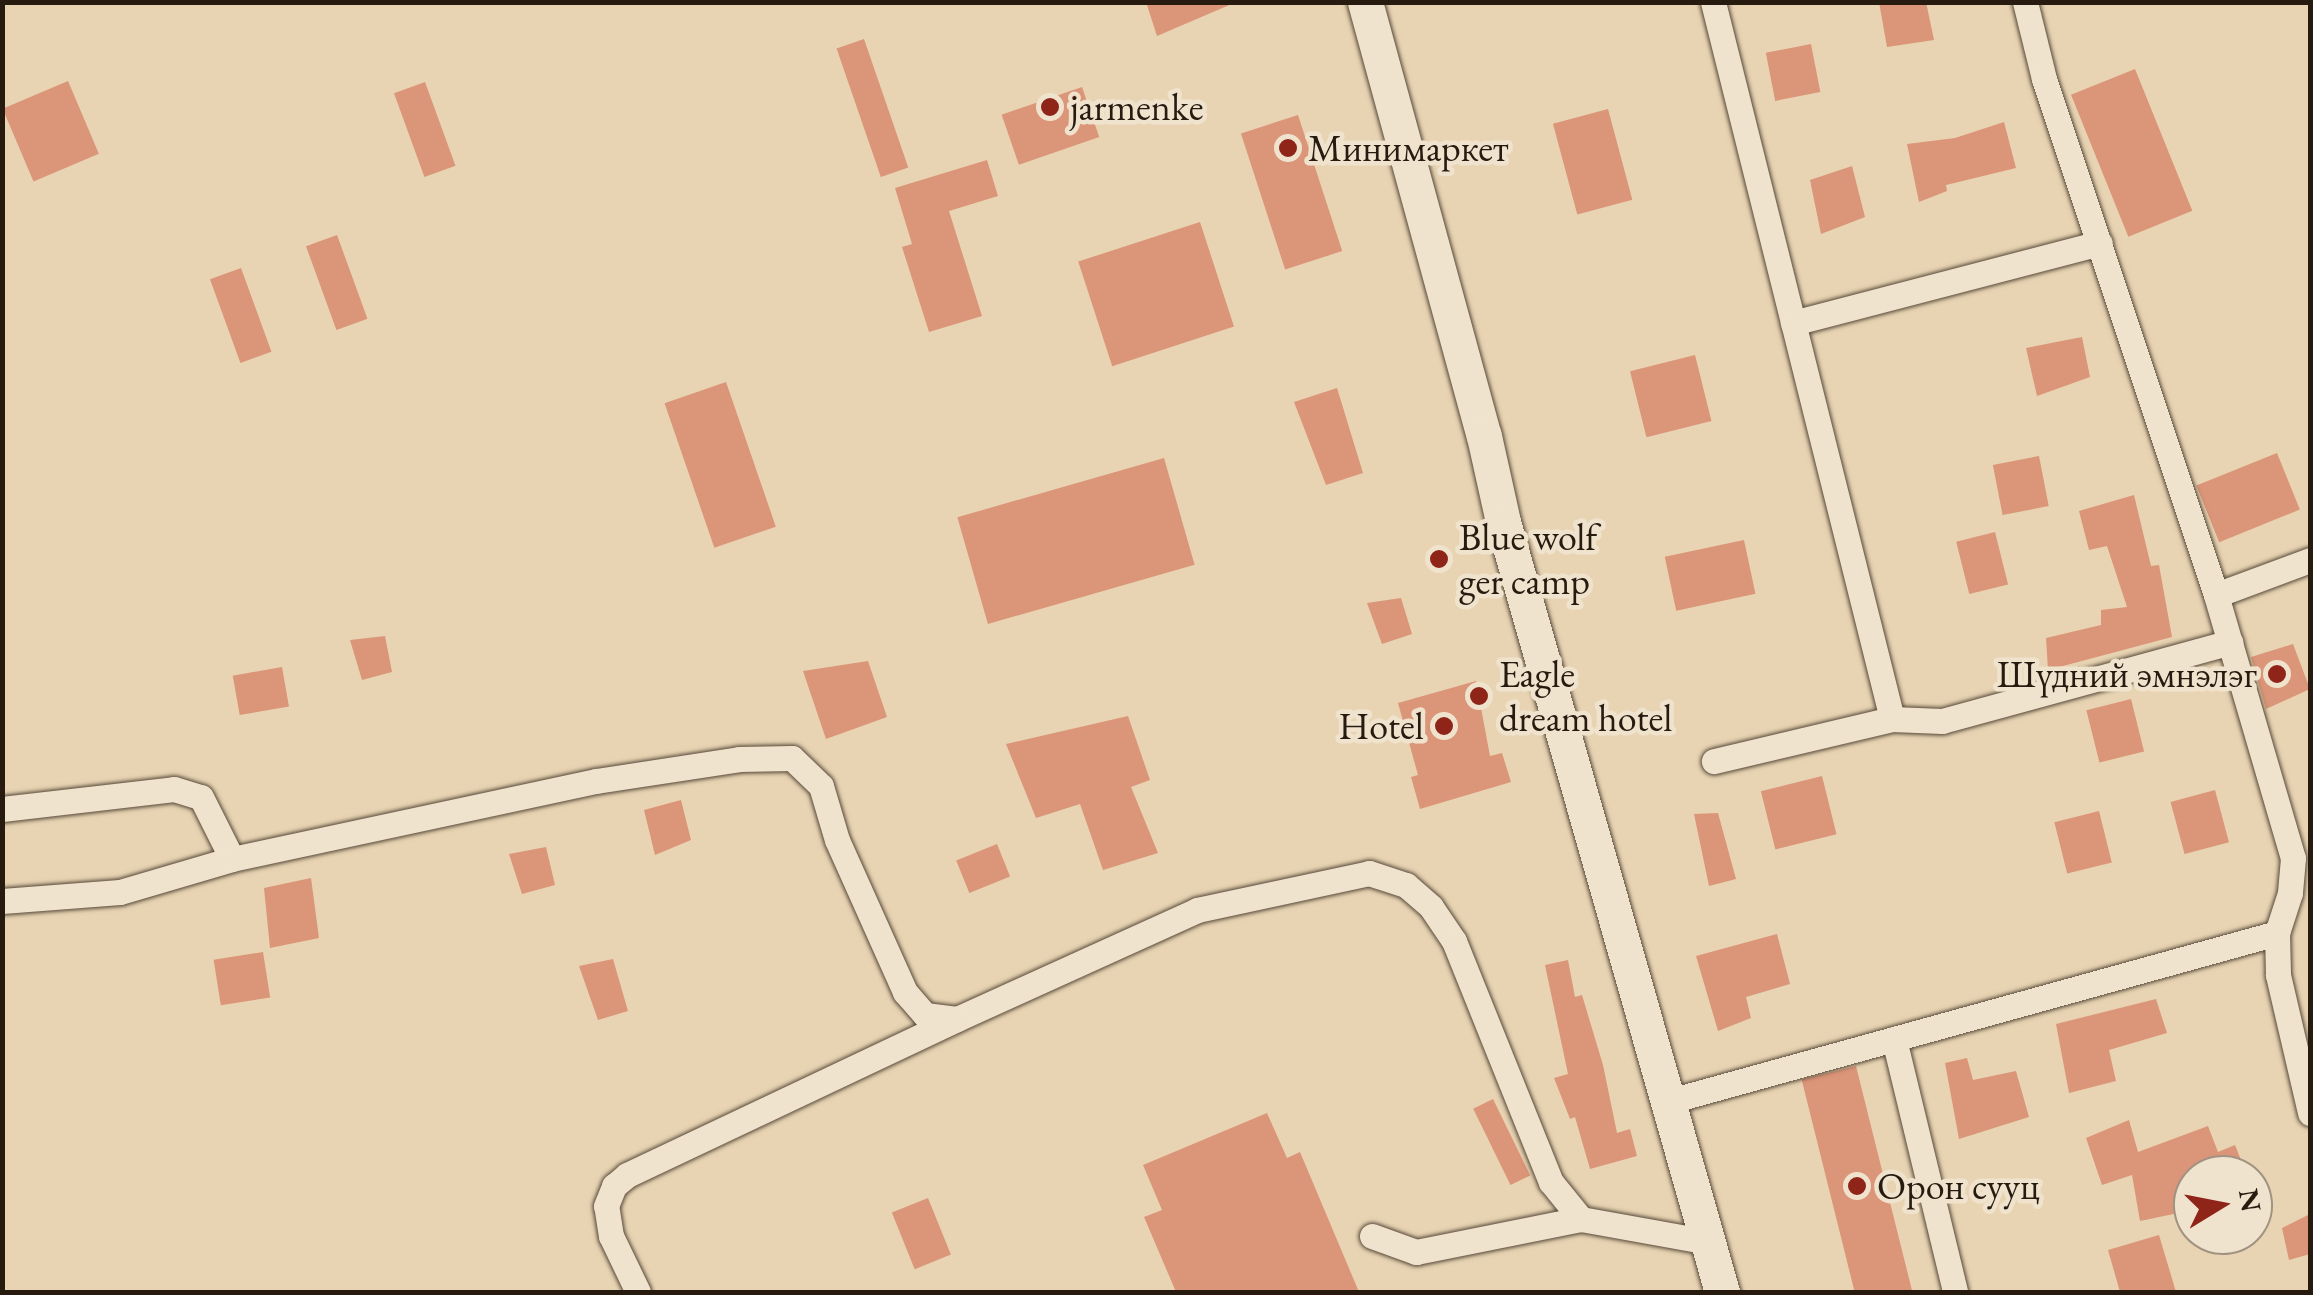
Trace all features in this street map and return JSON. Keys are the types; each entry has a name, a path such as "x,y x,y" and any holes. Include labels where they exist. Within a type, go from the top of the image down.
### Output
{"main road":[{"path":"1365,2 1484,436 1503,522 1722,1292"}],"street":[{"path":"1713,2 1892,719"},
{"path":"2025,2 2044,79 2216,595 2293,858 2290,893 2277,933 2278,975 2310,1113"},
{"path":"1794,323 2100,244"},
{"path":"2216,595 2310,560"},
{"path":"1714,761 1892,719 1942,721 2230,642"},
{"path":"2,901 120,892 232,859 596,781 739,759 792,758 821,786 837,840 905,992 925,1014 956,1020"},
{"path":"2,809 174,789 201,798 232,859"},
{"path":"638,1292 611,1236 606,1206 614,1186 626,1176 1196,910 1369,873 1406,885 1431,907 1454,941 1552,1182 1581,1219"},
{"path":"1666,1102 2277,933"},
{"path":"1894,1039 1955,1292"},
{"path":"1372,1236 1416,1252 1581,1219 1709,1242"}],"building":[{"path":"1146,2 1234,2 1234,3 1157,36"},
{"path":"1879,2 1926,2 1934,40 1887,47"},
{"path":"864,39 908,168 881,177 837,48"},
{"path":"1811,44 1820,92 1775,101 1766,53"},
{"path":"2135,69 2192,211 2128,237 2071,95"},
{"path":"68,81 99,154 34,181 3,109"},
{"path":"425,82 455,166 424,177 394,93"},
{"path":"1082,87 1099,137 1019,165 1002,115"},
{"path":"1608,109 1632,200 1577,215 1553,124"},
{"path":"1298,115 1342,251 1285,270 1241,134"},
{"path":"2004,122 2016,168 1946,185 1947,191 1919,202 1907,144 1955,138"},
{"path":"987,160 998,196 949,211 982,316 929,332 902,247 912,244 895,188"},
{"path":"1852,166 1865,217 1821,234 1810,180"},
{"path":"1200,222 1234,327 1112,366 1078,262"},
{"path":"337,235 367,319 336,330 306,246"},
{"path":"241,268 271,352 240,363 210,279"},
{"path":"2082,337 2090,377 2037,396 2026,348"},
{"path":"1695,355 1711,421 1646,437 1630,371"},
{"path":"726,382 776,527 714,548 665,403"},
{"path":"1337,388 1363,473 1326,485 1294,402"},
{"path":"2277,453 2300,510 2219,542 2196,486"},
{"path":"2039,456 2049,506 2003,515 1993,465"},
{"path":"1164,458 1195,565 988,624 957,517"},
{"path":"2134,495 2151,566 2159,565 2172,637 2048,670 2046,638 2101,625 2101,610 2127,607 2107,546 2089,550 2079,511"},
{"path":"1995,532 2008,584 1969,594 1956,542"},
{"path":"1744,540 1755,594 1676,611 1665,557"},
{"path":"1401,598 1412,634 1382,644 1367,603"},
{"path":"385,636 392,672 362,680 350,640"},
{"name":"Шүдний эмнэлэг","path":"2293,644 2310,689 2266,709 2251,657"},
{"path":"868,661 887,717 826,739 803,671"},
{"path":"282,667 289,706 240,715 233,676"},
{"name":"Hotel","path":"1476,681 1490,756 1502,753 1511,782 1420,809 1411,777 1418,775 1398,703"},
{"path":"2131,699 2144,751 2099,763 2086,710"},
{"path":"1128,716 1150,780 1131,787 1158,853 1103,870 1080,804 1036,818 1006,744"},
{"path":"1822,776 1837,834 1775,849 1761,791"},
{"path":"2215,790 2229,842 2185,854 2171,802"},
{"path":"681,800 691,840 655,855 644,810"},
{"path":"2099,811 2112,862 2067,874 2054,822"},
{"path":"1718,813 1736,879 1709,886 1694,814"},
{"path":"997,844 1010,876 969,893 956,860"},
{"path":"546,847 555,885 522,894 509,854"},
{"path":"311,878 319,938 270,948 264,888"},
{"path":"1777,934 1790,984 1746,997 1751,1018 1718,1031 1696,956"},
{"path":"263,952 270,997 221,1005 214,960"},
{"path":"613,959 628,1011 598,1020 579,966"},
{"path":"1568,960 1575,997 1582,995 1603,1065 1617,1133 1630,1129 1637,1156 1590,1169 1575,1117 1570,1119 1554,1078 1568,1074 1545,965"},
{"path":"2156,999 2167,1033 2109,1050 2116,1081 2069,1093 2056,1024"},
{"path":"1967,1058 1973,1080 2016,1071 2029,1117 1959,1139 1945,1063"},
{"name":"Орон сууц","path":"1856,1066 1912,1292 1855,1292 1802,1080"},
{"path":"1493,1099 1530,1175 1510,1185 1473,1109"},
{"path":"1267,1113 1287,1158 1300,1152 1359,1292 1176,1292 1144,1217 1162,1210 1143,1165"},
{"path":"2129,1120 2138,1152 2208,1126 2218,1152 2235,1145 2239,1155 2173,1155 2173,1214 2140,1221 2132,1175 2102,1185 2086,1138"},
{"path":"928,1198 951,1255 915,1269 892,1213"},
{"path":"2310,1214 2310,1254 2289,1260 2282,1228"},
{"path":"2159,1235 2176,1292 2120,1292 2108,1250"}],"place":[{"name":"jarmenke","path":"1050,107"},
{"name":"Минимаркет","path":"1288,148"},
{"name":"Blue wolf ger camp","path":"1439,559"},
{"name":"Шүдний эмнэлэг","path":"2277,674"},
{"name":"Eagle dream hotel","path":"1479,696"},
{"name":"Hotel","path":"1444,726"},
{"name":"Орон сууц","path":"1857,1186"}]}
